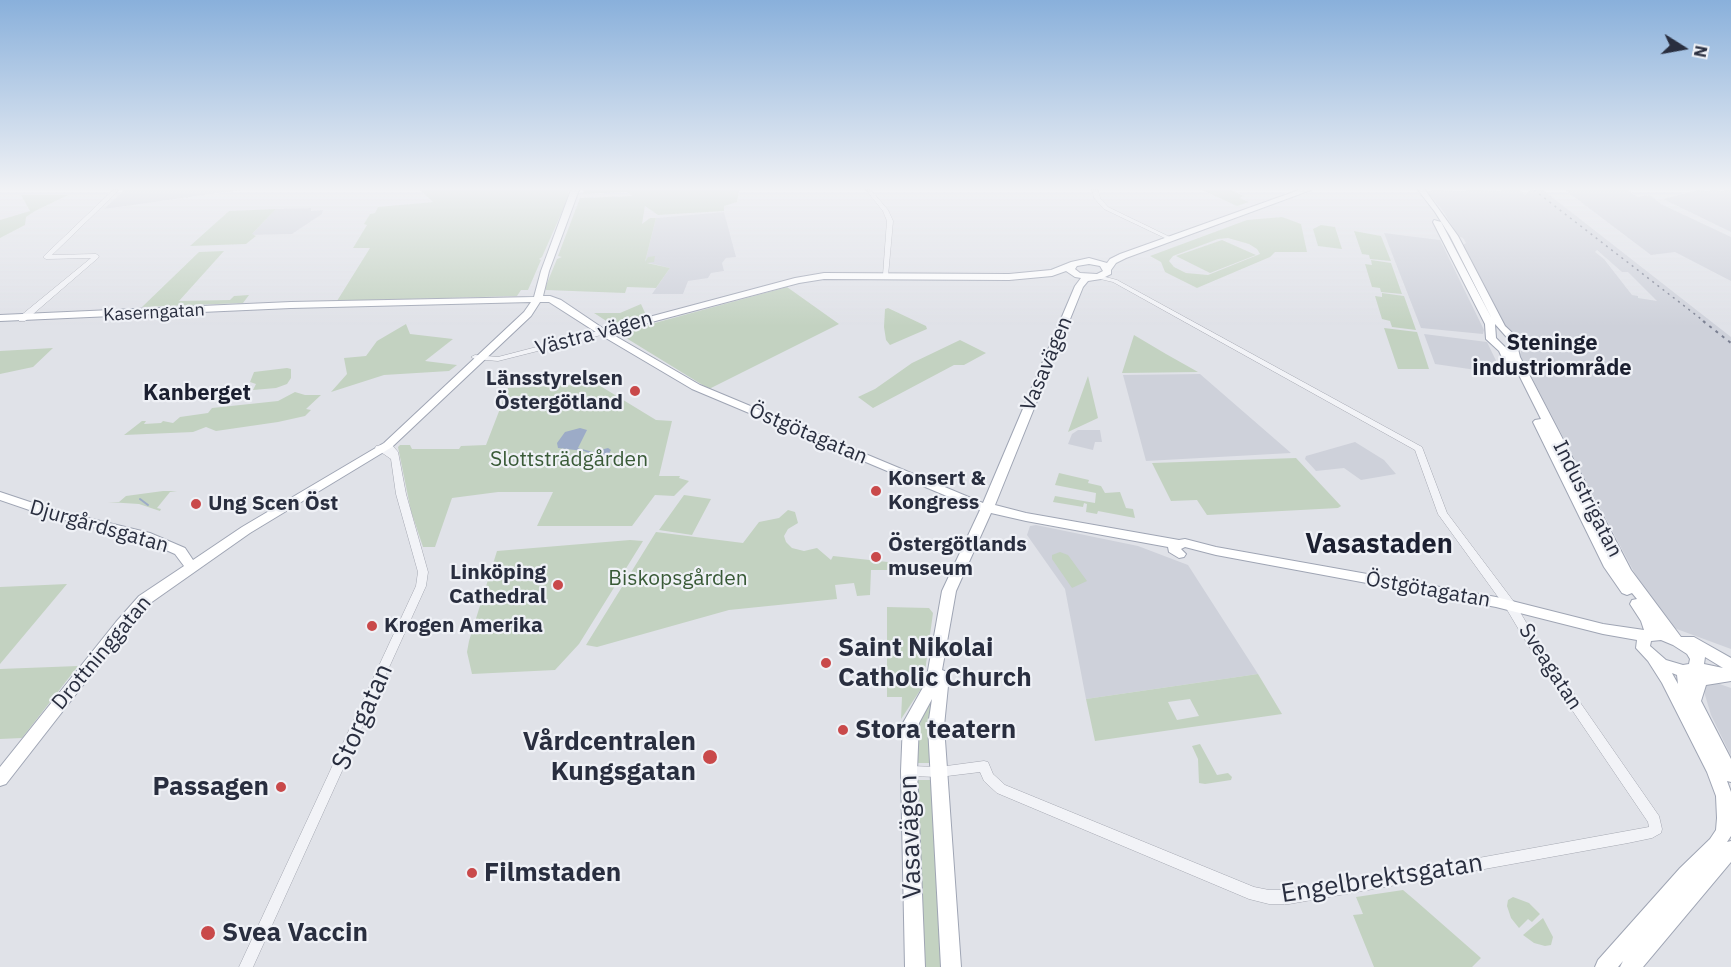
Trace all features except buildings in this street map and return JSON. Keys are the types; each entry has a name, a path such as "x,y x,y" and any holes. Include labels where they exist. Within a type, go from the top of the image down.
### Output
{"main road":[{"path":"382,448 524,318 559,235"},
{"path":"1076,271 1091,261 1177,235"},
{"name":"Industrigatan","path":"1443,235 1611,567 1645,614 1650,646 1706,752 1725,796 1726,818 1723,834 1716,844 1686,874 1605,967"},
{"name":"Industrigatan","path":"1453,235 1498,323 1511,341 1515,357 1625,572 1657,617 1678,641"},
{"name":"Vasavägen","path":"915,967 909,771 910,723 933,682 949,591 987,508 1079,286 1085,279 1106,274 1118,258 1168,238"},
{"path":"1091,261 1108,269"},
{"path":"1076,271 1095,276"},
{"name":"Västra vägen","path":"602,332 817,276 886,275 994,280 1076,271"},
{"name":"Vasavägen","path":"1076,271 1079,286"},
{"name":"Kaserngatan","path":"389,303 533,301"},
{"name":"Kaserngatan","path":"0,319 389,303 533,301"},
{"name":"Östgötagatan","path":"533,301 563,306 602,332 696,387 987,508 1184,549 1216,551 1510,605 1603,629 1650,646"},
{"path":"1494,338 1511,341"},
{"name":"Drottninggatan","path":"0,779 133,611 152,594 191,567 382,448"},
{"name":"Djurgårdsgatan","path":"0,496 48,512 145,536 178,549 191,567"},
{"name":"Vasavägen","path":"951,967 939,772 938,707 958,574"},
{"path":"1657,617 1691,642 1731,666"},
{"path":"1650,646 1678,641 1692,650 1731,666"},
{"path":"1650,646 1676,670 1693,669 1731,677"},
{"path":"1692,650 1699,662 1684,678 1731,775"},
{"path":"1694,701 1700,680 1731,677"},
{"path":"1630,967 1731,849"}],"street":[{"path":"23,318 96,256 46,257 69,235"},
{"path":"886,275 889,235"},
{"path":"1162,235 1168,238"},
{"path":"1108,269 1115,281"},
{"path":"1095,276 1115,281"},
{"name":"Sveagatan","path":"1115,281 1419,449 1443,514 1510,605 1532,642 1654,820"},
{"name":"Västra vägen","path":"479,357 498,359 602,332"},
{"name":"Storgatan","path":"246,967 421,586 423,572 393,457 382,448"},
{"name":"Engelbrektsgatan","path":"939,772 984,766 988,777 1001,789 1254,894 1269,897 1289,897 1343,889 1652,832 1656,829 1654,820"},
{"path":"909,771 939,772"}],"shaded area":[{"path":"652,235 730,235 736,257 726,258 722,263 724,271 711,273 708,278 688,281 683,294 652,294 670,268 645,262"},
{"path":"1385,235 1440,240 1484,330 1483,334 1421,328"},
{"path":"1601,235 1731,337 1731,649 1674,628 1645,593 1520,355 1522,347 1533,346 1530,340 1506,328 1463,245 1466,243 1458,236","holes":["1597,250 1622,272 1628,272 1657,301 1632,295 1604,259 1595,252"]},
{"path":"1625,235 1727,235 1731,237 1731,281 1675,252 1651,255"},
{"path":"1424,334 1487,342 1500,369 1482,367 1483,371 1435,364"},
{"path":"1200,374 1291,453 1146,461 1123,375"},
{"path":"1078,430 1100,430 1102,442 1095,442 1093,450 1068,444 1072,434"},
{"path":"1355,442 1384,460 1396,474 1361,480 1344,468 1316,471 1305,459 1306,456"},
{"path":"1036,525 1138,546 1188,565 1258,674 1086,699 1065,589 1027,535 1030,526"},
{"path":"1714,682 1731,688 1731,756 1711,715 1705,695 1703,686"}],"green space":[{"path":"202,235 256,236 246,244 190,246"},
{"path":"361,235 552,235 539,259 541,260 528,290 521,290 517,296 337,301 370,248 353,248"},
{"path":"566,235 652,235 645,262 648,257 655,256 654,262 647,263 670,268 656,288 627,287 625,293 546,290 557,259 562,257 558,256"},
{"path":"1206,235 1303,235 1307,252 1275,252 1270,257 1197,288 1165,272 1161,262 1150,256","holes":["1228,238 1249,244 1260,254 1208,275 1186,273 1174,267 1169,261 1173,256 1218,239"]},
{"path":"1315,235 1338,235 1342,249 1318,246"},
{"path":"1355,235 1381,236 1391,261 1370,259 1369,255 1362,254"},
{"path":"1222,240 1256,255 1210,273 1176,256"},
{"path":"224,251 179,301 230,300 234,296 249,295 243,303 142,307 199,252"},
{"path":"1371,260 1391,263 1402,294 1381,292 1380,288 1372,287 1365,264 1372,265"},
{"path":"787,287 839,324 709,389 618,333"},
{"path":"1382,293 1404,296 1416,330 1392,327 1390,321 1382,319 1375,296 1382,297"},
{"path":"641,304 646,315 611,324 594,313 620,313"},
{"path":"888,308 926,326 927,329 890,345 886,340 884,327 885,309"},
{"path":"406,324 410,334 453,339 425,361 457,365 449,371 384,375 331,392 347,374 344,358 366,356 377,341"},
{"path":"1384,328 1417,332 1429,369 1398,369"},
{"path":"1134,335 1166,354 1198,372 1122,373"},
{"path":"960,340 986,353 964,365 954,365 873,408 858,397 875,389 912,363"},
{"path":"53,348 33,367 0,374 0,351"},
{"path":"291,369 291,378 287,384 276,388 253,390 256,384 250,382 254,372"},
{"path":"1088,376 1098,418 1068,432"},
{"name":"Slottsträdgården","path":"597,384 656,420 672,421 659,476 680,476 679,478 689,481 674,496 655,495 632,526 537,526 553,492 498,492 452,498 435,547 423,547 411,511 398,447 400,445 410,445 412,449 459,449 461,446 486,445 508,388"},
{"path":"295,392 305,395 321,395 306,409 311,410 305,416 278,422 216,431 206,427 193,432 124,435 142,421 146,421 144,424 163,421 173,423 180,417 208,413 212,408 278,401"},
{"path":"1296,458 1341,506 1207,515 1197,500 1171,501 1152,463"},
{"path":"1059,473 1089,480 1088,483 1101,486 1105,493 1120,492 1126,508 1133,509 1135,518 1098,511 1097,514 1086,512 1087,504 1084,503 1083,507 1053,502 1055,496 1095,503 1096,493 1055,485"},
{"path":"177,491 170,492 157,508 161,509 160,511 139,504 108,502 119,502 126,496"},
{"path":"684,495 711,499 692,535 659,530"},
{"name":"Biskopsgården","path":"788,510 795,512 798,523 788,529 784,536 792,548 804,551 817,548 831,560 833,556 897,563 897,570 871,570 870,595 857,596 854,583 835,585 837,599 729,610 597,647 586,645 656,532 743,543 759,522 779,518"},
{"path":"630,540 643,541 579,644 555,670 472,674 467,652 469,641 497,551"},
{"path":"1060,552 1068,555 1087,581 1072,588 1052,559 1052,555"},
{"path":"67,584 0,664 0,587"},
{"path":"887,607 929,608 933,613 923,686 901,719 902,697 887,697"},
{"path":"78,666 22,738 0,739 0,669"},
{"path":"1258,674 1282,714 1095,741 1086,699","holes":["1190,699 1199,716 1177,720 1168,702"]},
{"path":"933,690 936,763 912,763 912,730"},
{"path":"1200,744 1217,775 1228,773 1232,777 1231,780 1199,783 1198,759 1192,746"},
{"path":"913,780 936,780 946,967 919,967"},
{"path":"1403,890 1481,958 1472,967 1374,967 1353,915 1363,914 1356,897"},
{"path":"1513,897 1529,903 1540,914 1532,922 1528,919 1519,928 1511,918 1507,906 1508,900"},
{"path":"1543,918 1553,937 1551,945 1534,943 1523,935"}],"water":[{"path":"580,428 587,430 578,448 593,452 608,448 611,450 608,455 599,458 584,451 558,448 557,443 565,432"}],"waterway":[{"path":"140,499 148,505"}],"railway":[{"path":"1592,235 1705,322"},
{"path":"1703,321 1731,343"}],"place":[{"name":"Länsstyrelsen Östergötland","path":"635,391"},
{"name":"Konsert & Kongress","path":"876,491"},
{"name":"Ung Scen Öst","path":"196,504"},
{"name":"Östergötlands museum","path":"876,557"},
{"name":"Linköping Cathedral","path":"558,585"},
{"name":"Krogen Amerika","path":"372,626"},
{"name":"Saint Nikolai Catholic Church","path":"826,663"},
{"name":"Stora teatern","path":"843,730"},
{"name":"Vårdcentralen Kungsgatan","path":"710,757"},
{"name":"Passagen","path":"281,787"},
{"name":"Filmstaden","path":"472,873"},
{"name":"Svea Vaccin","path":"208,933"}],"district":[{"name":"Steninge industriområde","path":"1552,356"},
{"name":"Kanberget","path":"197,394"},
{"name":"Vasastaden","path":"1379,545"}]}
